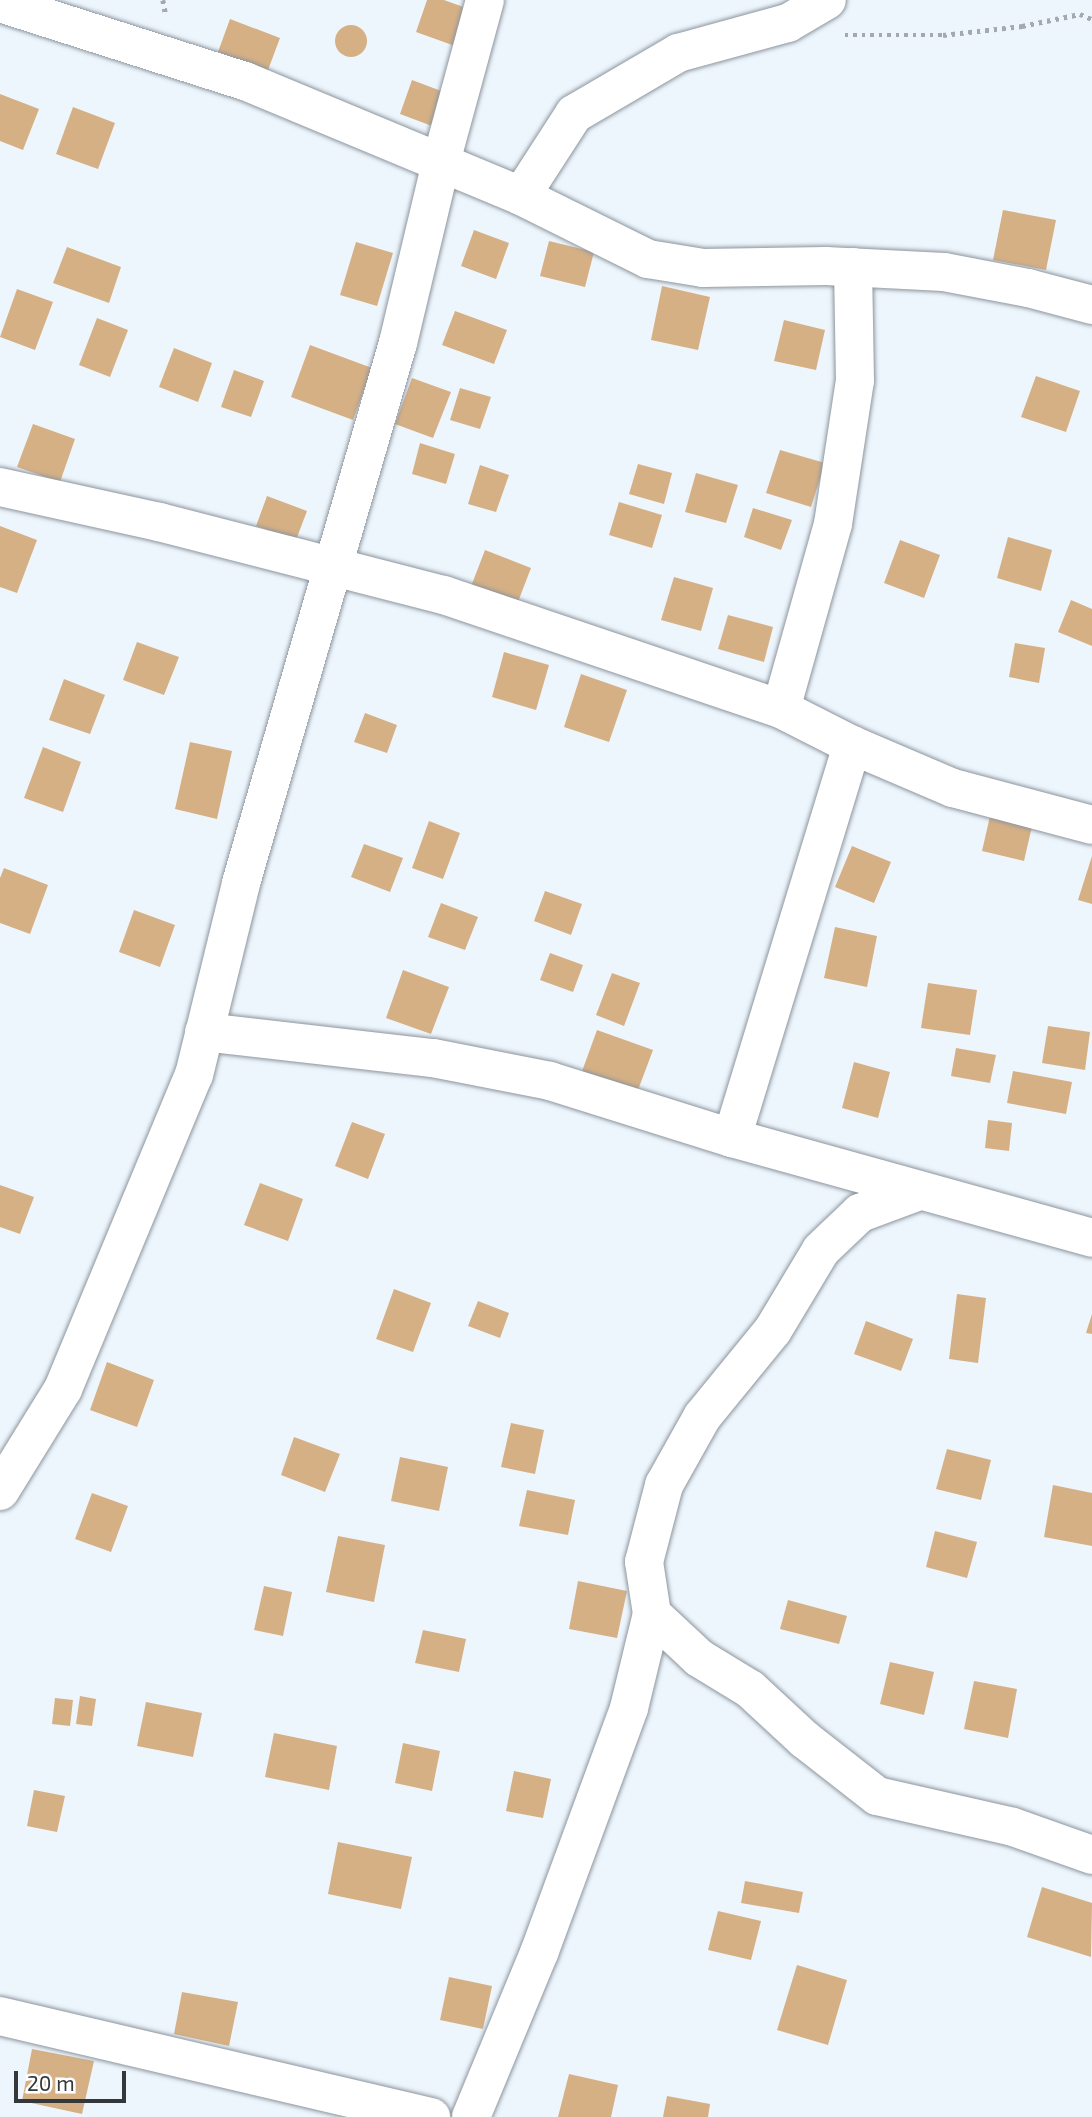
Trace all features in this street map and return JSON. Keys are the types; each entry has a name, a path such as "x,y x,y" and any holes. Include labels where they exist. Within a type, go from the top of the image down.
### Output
{"street":[{"path":"0,1491 63,1389 194,1075 241,883 398,344 441,162 485,0"},
{"path":"0,3 245,81 521,196 648,259 704,268 853,268 944,272 1028,288 1092,305"},
{"path":"521,196 573,114 678,54 788,23 831,18"},
{"path":"781,709 833,524 855,382 853,268"},
{"path":"0,487 159,522 444,595 781,709 852,745 953,788 1092,825"},
{"path":"732,1138 852,745"},
{"path":"204,1032 433,1058 537,1078 732,1138 1092,1238"},
{"path":"471,2117 538,1954 629,1708 652,1614 644,1562 664,1485 702,1416 773,1330 821,1250 860,1213 919,1191"},
{"path":"652,1614 699,1658 750,1689 804,1739 877,1796 1013,1827 1092,1855"},
{"path":"0,2016 431,2117"}],"path":[{"path":"831,18 943,35 1022,26 1080,15 1092,19"}],"building":[{"path":"427,0 444,0 469,9 455,46 416,32"},
{"path":"230,19 280,38 268,70 218,52"},
{"path":"351,25 362,30 367,41 362,52 351,57 340,52 335,41 340,30"},
{"path":"412,80 452,95 440,129 400,114"},
{"path":"0,94 39,109 23,150 0,141"},
{"path":"73,107 115,123 98,169 56,154"},
{"path":"1003,210 1056,220 1046,270 993,260"},
{"path":"474,230 509,243 496,279 461,266"},
{"path":"549,241 594,252 585,287 540,276"},
{"path":"356,242 393,253 377,306 340,295"},
{"path":"67,247 121,267 109,303 53,283"},
{"path":"662,286 710,297 698,350 651,340"},
{"path":"17,289 53,302 35,350 0,337"},
{"path":"455,311 507,330 494,364 442,345"},
{"path":"97,318 128,330 110,377 79,365"},
{"path":"784,320 825,330 816,370 774,361"},
{"path":"310,345 372,368 353,420 291,397"},
{"path":"174,348 212,363 198,402 159,387"},
{"path":"234,370 264,381 251,417 221,407"},
{"path":"1036,376 1080,391 1066,432 1021,417"},
{"path":"412,378 451,392 433,438 395,424"},
{"path":"460,388 491,397 480,429 450,420"},
{"path":"33,424 75,439 60,482 17,467"},
{"path":"420,443 455,454 446,484 412,474"},
{"path":"780,450 825,463 811,507 766,493"},
{"path":"638,464 672,473 664,504 629,494"},
{"path":"480,465 509,475 496,512 468,504"},
{"path":"696,473 738,485 726,523 685,512"},
{"path":"267,496 307,511 296,540 256,526"},
{"path":"619,502 662,515 652,548 609,535"},
{"path":"753,508 792,520 781,550 744,537"},
{"path":"0,526 37,540 17,593 0,587"},
{"path":"1008,537 1052,550 1041,591 997,578"},
{"path":"900,540 940,555 924,598 884,583"},
{"path":"485,550 531,568 516,607 470,589"},
{"path":"674,577 713,588 701,631 661,620"},
{"path":"1071,600 1092,609 1092,646 1058,632"},
{"path":"728,615 773,627 764,662 718,649"},
{"path":"137,642 179,657 164,695 123,680"},
{"path":"1015,643 1045,648 1039,683 1009,677"},
{"path":"504,652 549,665 536,710 492,697"},
{"path":"581,674 627,690 609,742 564,727"},
{"path":"64,679 105,695 90,734 49,720"},
{"path":"365,713 397,725 387,753 354,742"},
{"path":"190,742 232,751 217,819 175,809"},
{"path":"43,747 81,762 63,812 24,798"},
{"path":"991,812 1033,822 1024,861 982,851"},
{"path":"429,821 460,833 443,879 412,868"},
{"path":"364,844 403,858 390,892 351,877"},
{"path":"852,846 891,862 874,903 835,887"},
{"path":"1092,856 1092,904 1078,900"},
{"path":"4,868 48,885 30,934 0,923 0,878"},
{"path":"545,891 582,904 571,935 534,921"},
{"path":"441,903 478,917 465,950 428,937"},
{"path":"134,910 175,925 160,967 119,952"},
{"path":"835,927 877,936 867,987 824,978"},
{"path":"550,953 583,965 573,992 540,980"},
{"path":"403,970 449,987 431,1034 386,1018"},
{"path":"612,973 640,983 624,1026 596,1015"},
{"path":"928,983 977,990 970,1035 921,1028"},
{"path":"1048,1026 1090,1032 1085,1070 1042,1063"},
{"path":"597,1030 653,1050 635,1098 580,1077"},
{"path":"956,1048 996,1055 990,1083 951,1076"},
{"path":"854,1062 890,1072 878,1118 842,1108"},
{"path":"1013,1071 1072,1082 1066,1114 1007,1103"},
{"path":"988,1120 1012,1123 1009,1151 985,1148"},
{"path":"352,1122 385,1134 368,1179 335,1166"},
{"path":"260,1183 303,1199 288,1241 244,1225"},
{"path":"0,1185 34,1197 20,1234 0,1227"},
{"path":"394,1289 431,1303 413,1352 376,1339"},
{"path":"957,1294 986,1298 978,1363 949,1359"},
{"path":"478,1301 509,1313 500,1338 468,1326"},
{"path":"1092,1314 1092,1334 1086,1333"},
{"path":"866,1321 913,1339 901,1371 854,1354"},
{"path":"107,1362 154,1380 137,1427 90,1410"},
{"path":"511,1423 544,1430 535,1474 501,1467"},
{"path":"294,1437 340,1454 325,1492 281,1475"},
{"path":"947,1449 991,1460 981,1500 936,1489"},
{"path":"400,1457 448,1467 439,1511 391,1501"},
{"path":"1053,1485 1092,1493 1092,1546 1044,1537"},
{"path":"527,1490 575,1500 568,1535 519,1526"},
{"path":"92,1493 128,1506 111,1552 75,1539"},
{"path":"935,1531 977,1542 967,1578 926,1567"},
{"path":"338,1536 385,1545 374,1602 326,1592"},
{"path":"578,1581 627,1591 617,1638 569,1629"},
{"path":"264,1586 292,1592 283,1636 254,1630"},
{"path":"788,1600 847,1616 839,1644 780,1629"},
{"path":"423,1630 466,1639 459,1672 415,1663"},
{"path":"890,1662 934,1672 924,1715 880,1704"},
{"path":"974,1681 1017,1689 1008,1738 964,1729"},
{"path":"80,1696 96,1699 92,1726 76,1724"},
{"path":"55,1698 73,1700 70,1726 52,1724"},
{"path":"146,1702 202,1713 193,1757 137,1746"},
{"path":"274,1733 337,1746 329,1790 265,1777"},
{"path":"403,1743 440,1751 432,1791 395,1783"},
{"path":"514,1771 551,1779 543,1818 506,1811"},
{"path":"34,1790 65,1796 57,1832 27,1826"},
{"path":"338,1842 412,1857 401,1909 328,1894"},
{"path":"745,1881 803,1892 799,1913 741,1903"},
{"path":"1042,1887 1092,1903 1091,1957 1027,1937"},
{"path":"718,1911 761,1921 751,1960 708,1950"},
{"path":"797,1965 847,1980 828,2045 777,2030"},
{"path":"449,1977 492,1986 483,2029 440,2020"},
{"path":"182,1992 238,2002 229,2046 174,2034"},
{"path":"32,2049 94,2061 82,2114 22,2101"},
{"path":"569,2074 618,2085 611,2117 558,2117"},
{"path":"667,2096 710,2104 708,2117 663,2117"}]}
